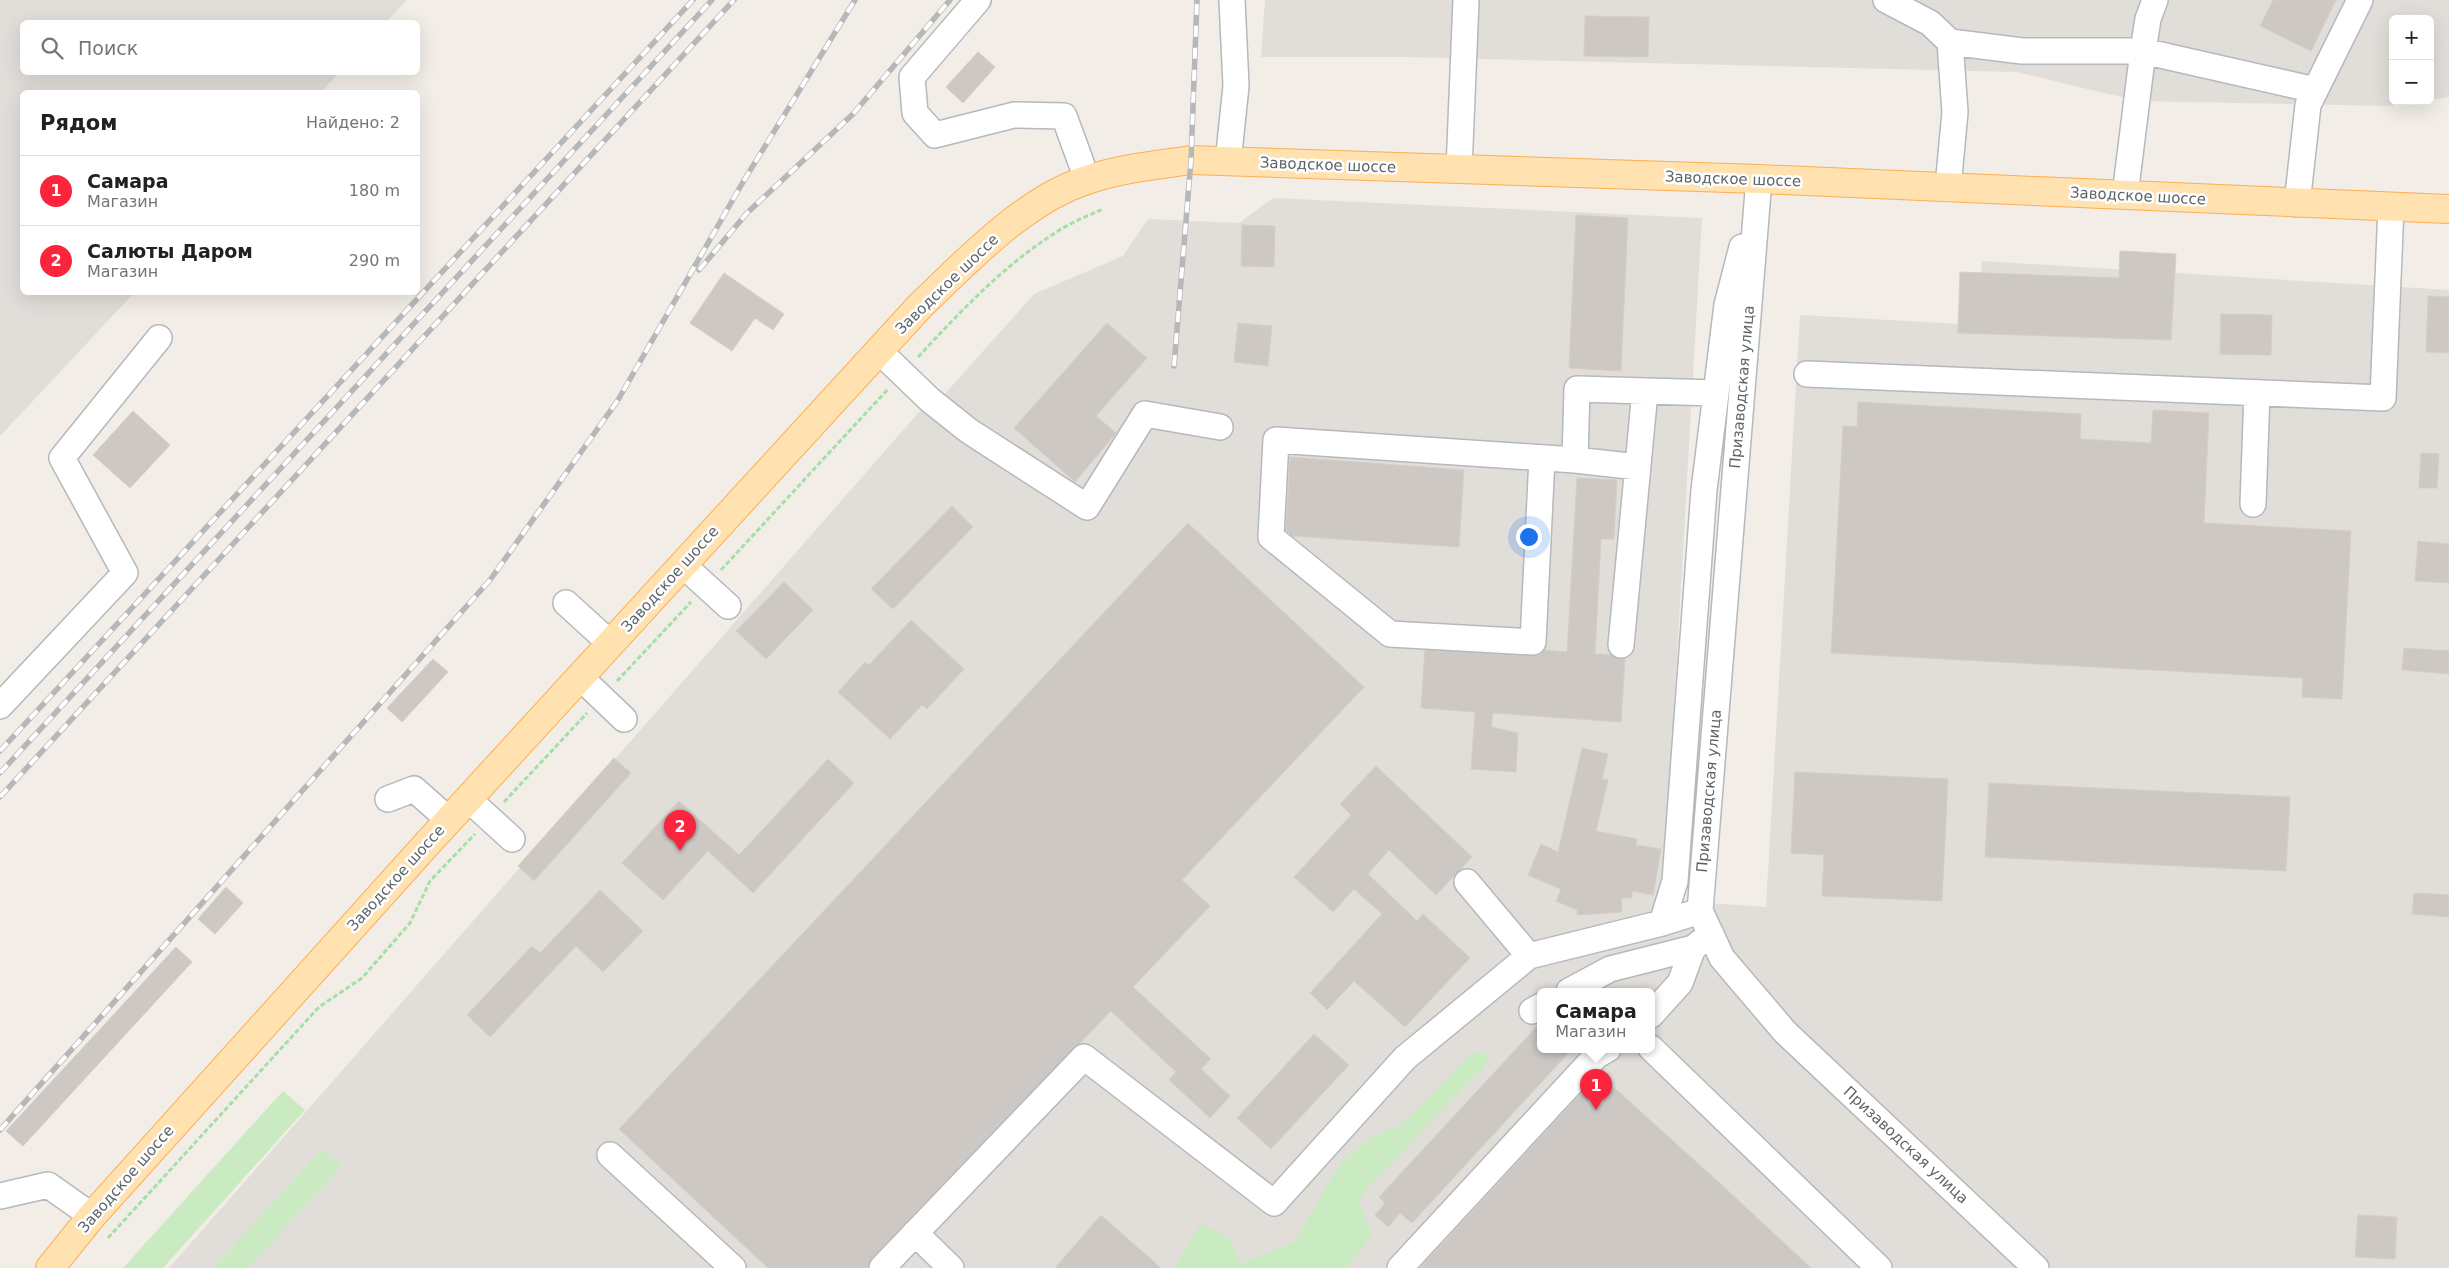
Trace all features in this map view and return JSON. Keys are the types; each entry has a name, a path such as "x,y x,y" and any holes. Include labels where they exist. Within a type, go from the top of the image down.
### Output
{"main road":[{"name":"Заводское шоссе","path":"50,1268 92,1216 449,820 920,306 990,240 1044,200 1088,179 1126,169 1182,162 1228,162 1759,179 2297,204 2449,209"}],"street":[{"path":"978,0 912,77 915,113 935,135 1014,116 1064,116 1088,179"},
{"path":"1228,162 1236,86 1232,0"},
{"path":"1459,170 1466,0"},
{"path":"1886,0 1930,23 1950,42 2022,51 2143,51 2315,90"},
{"path":"2125,195 2148,18 2155,0"},
{"path":"2297,204 2308,105 2360,0"},
{"path":"1948,187 1955,112 1950,42"},
{"path":"1662,923 1675,881 1704,490 1727,305 1759,179"},
{"name":"Призаводская улица","path":"1759,179 1700,911 1702,941 1722,958 1786,1032 2036,1268"},
{"path":"1807,374 2383,398 2391,207"},
{"path":"0,706 126,573 62,458 159,338"},
{"path":"879,351 930,400 969,431 1088,507 1145,414 1220,427"},
{"path":"1575,460 1577,389 1716,393"},
{"path":"1621,645 1645,391"},
{"path":"2253,504 2256,393"},
{"path":"1542,458 1533,642 1390,634 1271,537 1276,440 1575,460 1638,467"},
{"path":"683,565 728,606"},
{"path":"566,603 611,644"},
{"path":"580,677 624,718"},
{"path":"388,799 414,789 449,820"},
{"path":"468,799 512,839"},
{"path":"1468,882 1529,956"},
{"path":"882,1268 1084,1057 1274,1203 1405,1058 1529,956 1662,923 1700,911"},
{"path":"1575,988 1610,969 1702,941"},
{"path":"1655,1011 1680,983 1702,941"},
{"path":"1655,1052 1879,1268"},
{"path":"1400,1268 1596,1056 1601,1053"},
{"path":"610,1155 733,1268"},
{"path":"0,1196 48,1185 92,1216"},
{"path":"915,1233 951,1268"}],"path":[{"path":"107,1239 319,1007 362,978 410,923 430,881 969,302 1009,266 1056,232 1103,208"}],"shaded area":[{"path":"0,0 407,0 388,20 20,20 20,75 337,75 323,90 20,90 20,295 132,295 0,436"},
{"path":"1265,0 2449,0 2449,97 2434,99 2434,15 2389,15 2389,105 2396,105 2390,106 2138,101 2016,72 1402,57 1261,57"},
{"path":"1273,198 1702,218 1663,900 1766,907 1800,315 1979,325 1982,261 2449,290 2449,1268 169,1268 934,395 943,396 1034,294 1123,256 1148,219 1239,223"}],"green space":[{"path":"1477,1051 1488,1055 1485,1067 1368,1186 1359,1202 1372,1235 1346,1268 1174,1268 1200,1224 1212,1228 1232,1241 1240,1264 1294,1242 1341,1162 1369,1138 1401,1125 1467,1058"},
{"path":"283,1091 305,1110 163,1268 123,1268"},
{"path":"322,1149 342,1166 248,1268 213,1268"}],"building":[{"path":"2273,0 2336,0 2311,51 2260,26"},
{"path":"1585,16 1649,17 1648,57 1584,56"},
{"path":"978,52 995,67 963,103 946,87"},
{"path":"1576,215 1628,218 1621,371 1569,368"},
{"path":"1242,225 1275,226 1274,267 1241,266"},
{"path":"2120,251 2176,254 2171,340 1958,333 1960,272 2119,278"},
{"path":"724,273 784,314 773,330 755,318 732,351 690,323"},
{"path":"2428,296 2449,297 2449,353 2426,352"},
{"path":"2221,314 2272,315 2271,355 2220,354"},
{"path":"1107,323 1147,358 1096,416 1116,433 1075,482 1014,428"},
{"path":"1238,323 1272,326 1268,366 1234,362"},
{"path":"1858,402 2081,414 2080,439 2151,443 2153,410 2209,413 2204,523 2351,531 2342,699 2302,697 2303,678 1831,653 1843,426 1857,427"},
{"path":"133,411 170,445 130,488 93,455"},
{"path":"2421,453 2439,454 2437,488 2419,488"},
{"path":"1290,457 1464,470 1459,547 1292,536 1286,530"},
{"path":"1577,478 1617,480 1614,539 1601,539 1595,654 1611,655 1619,659 1625,658 1621,722 1493,713 1491,727 1518,733 1516,772 1471,769 1475,712 1421,708 1425,650 1532,656 1539,655 1545,650 1567,652"},
{"path":"952,506 973,527 893,609 871,589"},
{"path":"1188,523 1364,687 1182,880 1210,906 1133,987 1211,1059 1201,1069 1230,1096 1210,1118 1169,1080 1176,1072 1111,1011 872,1258 868,1268 768,1268 619,1129"},
{"path":"2418,541 2449,544 2449,583 2415,581"},
{"path":"784,582 813,610 766,659 736,631"},
{"path":"911,620 964,669 927,709 922,705 890,739 838,692 865,662 869,665"},
{"path":"2404,648 2449,651 2449,674 2402,670"},
{"path":"433,659 448,672 402,722 387,708"},
{"path":"1582,748 1608,754 1602,779 1608,780 1596,831 1637,839 1636,845 1661,849 1653,895 1632,891 1632,898 1621,898 1622,912 1577,915 1577,910 1556,901 1561,889 1528,875 1541,844 1558,852"},
{"path":"614,758 631,773 534,881 518,866"},
{"path":"828,759 854,783 753,893 708,851 663,900 622,863 679,801 739,855"},
{"path":"1376,766 1472,857 1436,895 1389,850 1368,874 1417,921 1423,914 1470,958 1405,1027 1354,981 1327,1010 1310,993 1382,914 1354,889 1333,912 1294,877 1351,815 1340,804"},
{"path":"1795,772 1948,779 1942,901 1822,896 1824,855 1791,853"},
{"path":"1989,783 2290,797 2286,871 1985,857"},
{"path":"226,887 243,903 215,934 198,919"},
{"path":"600,890 643,931 603,972 576,946 490,1037 467,1015 532,946 540,953"},
{"path":"2414,893 2449,895 2449,917 2412,914"},
{"path":"176,947 192,962 23,1146 6,1131"},
{"path":"1537,1026 1537,1053 1568,1053 1412,1223 1400,1213 1388,1227 1375,1215 1385,1203 1379,1197"},
{"path":"1314,1034 1349,1065 1271,1149 1237,1118"},
{"path":"1599,1074 1724,1187 1811,1268 1420,1268"},
{"path":"1101,1215 1161,1268 1055,1268"},
{"path":"2358,1215 2397,1217 2395,1259 2355,1257"}],"railway":[{"path":"0,751 693,0"},
{"path":"0,773 712,0"},
{"path":"0,797 734,0"},
{"path":"0,1130 490,580 618,400 743,182 855,0"},
{"path":"699,270 747,213 853,114 950,0"},
{"path":"1174,366 1191,160 1197,0"}],"place":[{"name":"Салюты Даром","path":"680,851"},
{"name":"Самара","path":"1596,1110"}]}
